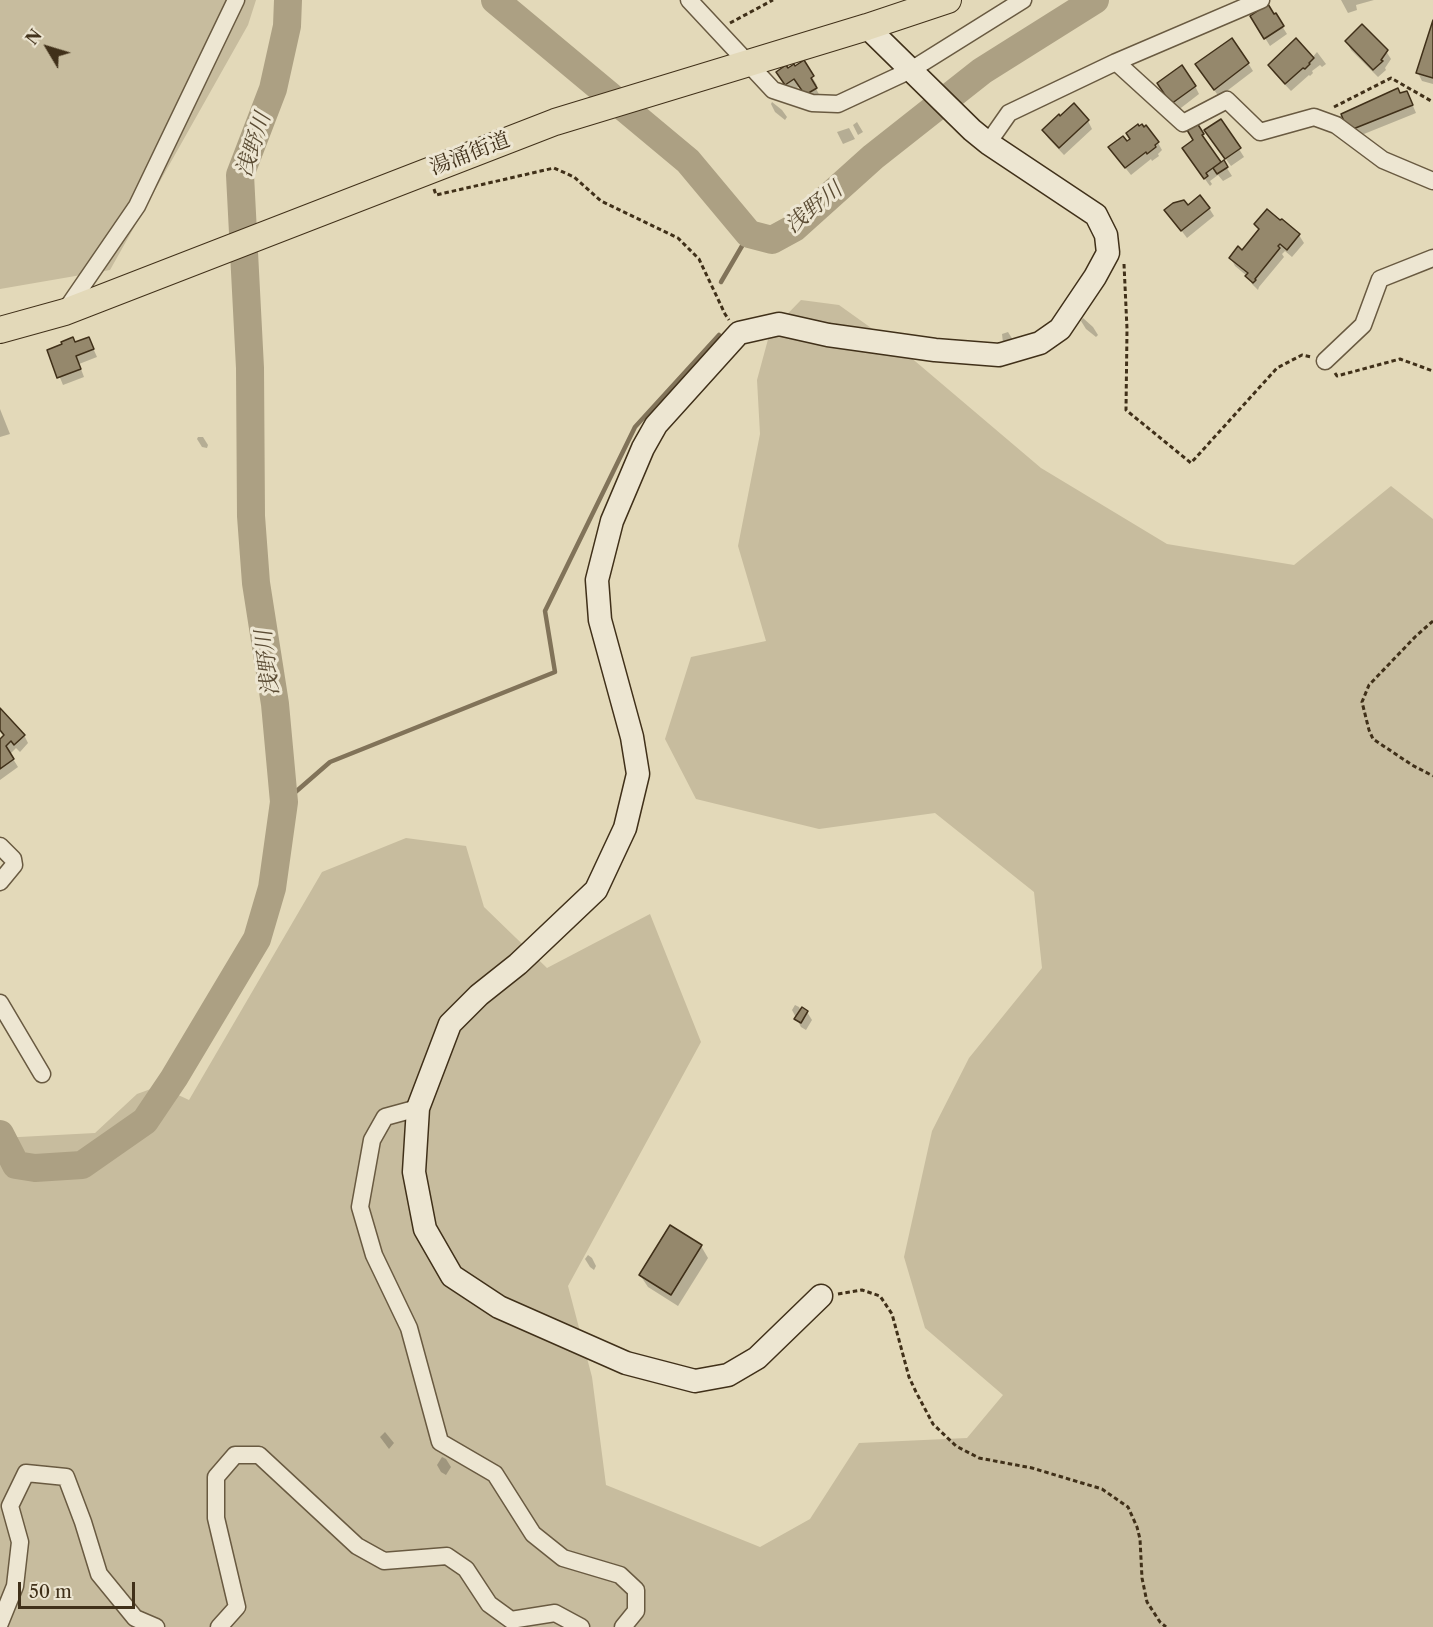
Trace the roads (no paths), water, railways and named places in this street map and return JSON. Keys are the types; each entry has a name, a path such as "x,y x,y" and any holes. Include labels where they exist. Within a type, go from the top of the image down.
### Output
{"main road":[{"name":"湯涌街道","path":"0,330 64,312 555,122 948,0"}],"street":[{"path":"64,312 137,206 236,0"},
{"path":"689,0 773,90 812,103 838,104 917,76 1023,0"},
{"path":"980,136 1009,113 1116,62 1261,0"},
{"path":"821,1296 757,1358 728,1375 695,1381 626,1363 499,1306 452,1276 425,1229 414,1172 418,1108 450,1024 479,994 518,964 596,890 625,828 638,774 632,737 600,621 597,580 612,520 643,447 656,425 740,333 779,324 828,335 999,355 1040,343 1060,329 1095,277 1108,253 1106,235 1096,215 980,136 867,27"},
{"path":"1116,62 1183,123 1227,100 1260,132 1314,117 1336,125 1383,160 1433,181"},
{"path":"1325,361 1363,325 1380,279 1433,258"},
{"path":"0,846 13,858 14,865 0,882"},
{"path":"0,1003 42,1074"},
{"path":"418,1108 385,1117 372,1140 360,1207 374,1256 409,1328 440,1442 495,1474 533,1534 562,1558 620,1575 636,1590 636,1611 623,1627"},
{"path":"219,1627 237,1607 216,1518 216,1477 235,1455 259,1455 357,1546 384,1561 447,1556 466,1569 489,1604 512,1620 555,1613 581,1627"},
{"path":"0,1623 15,1586 20,1542 10,1506 27,1473 66,1477 99,1574 135,1618 156,1627"}],"waterway":[{"name":"浅野川","path":"0,1134 16,1165 35,1168 82,1165 145,1121 174,1078 257,939 272,888 284,802 275,704 256,583 251,516 250,368 240,175 273,89 287,26 288,0"},
{"name":"浅野川","path":"495,0 688,161 749,234 772,240 794,228 873,157 982,71 1095,0"},
{"path":"721,282 749,234"},
{"path":"284,802 330,762 555,672 545,611 635,427 719,335"}]}
